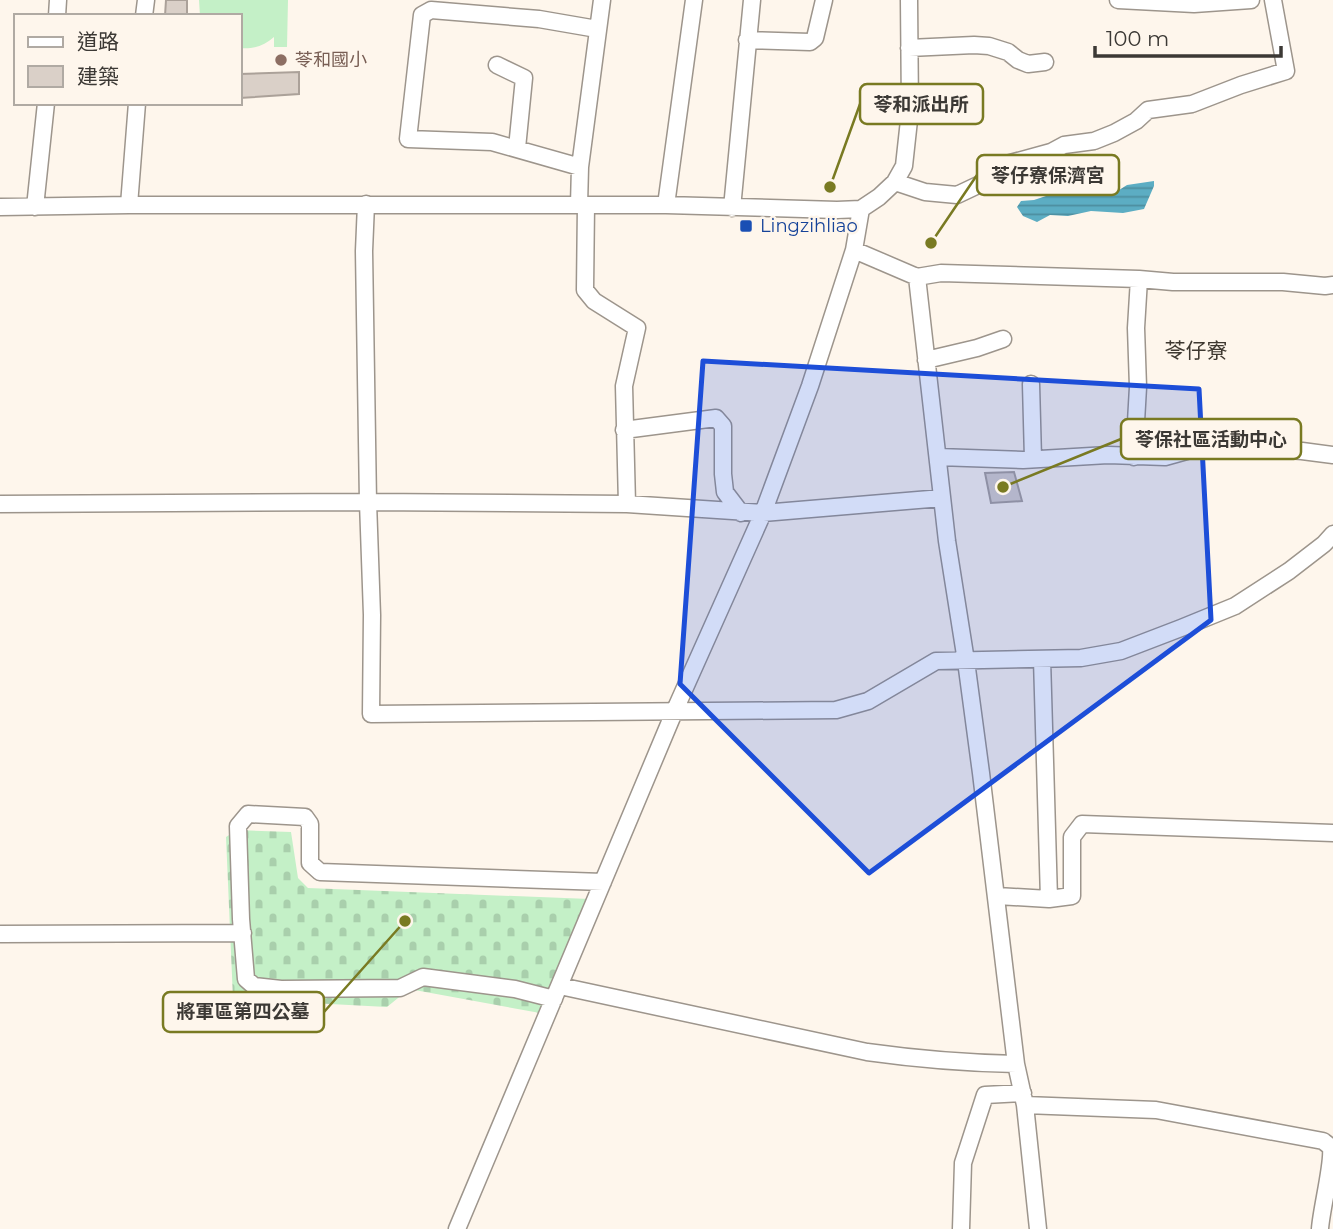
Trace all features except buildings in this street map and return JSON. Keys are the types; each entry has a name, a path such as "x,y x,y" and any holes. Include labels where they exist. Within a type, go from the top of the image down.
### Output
{"street":[{"path":"602,0 580,167 585,290 594,301 637,328 624,386 627,503"},
{"path":"666,205 694,0"},
{"path":"732,208 752,0"},
{"path":"747,40 810,42 815,38 824,0"},
{"path":"0,207 366,204 860,209 879,197 895,182 904,166 910,111 909,0"},
{"path":"1118,0 1194,4 1251,0"},
{"path":"895,182 925,192 957,195 993,178 1003,165 1051,152 1064,145 1094,141 1136,121 1148,110 1192,104 1286,71 1273,0"},
{"path":"580,167 492,142 408,139 422,15 430,10 444,11 539,19 597,29"},
{"path":"909,48 989,46 1008,52 1028,64 1045,62"},
{"path":"497,65 524,78 517,148"},
{"path":"35,207 46,105"},
{"path":"129,205 137,105"},
{"path":"366,204 364,251 372,615 370,714 836,710 868,701 936,661 1081,658 1121,651 1235,606 1289,571 1333,534"},
{"path":"457,1229 675,710 762,513 810,386 854,250 860,209"},
{"path":"854,250 918,277 941,273 1333,285"},
{"path":"918,277 942,498 997,896 1016,1064 1024,1099 1038,1229"},
{"path":"1134,457 1139,279"},
{"path":"926,360 1003,339"},
{"path":"1031,384 1033,459"},
{"path":"624,430 716,418 723,426 725,492 741,513"},
{"path":"938,457 1165,457 1215,445 1333,455"},
{"path":"0,504 627,503 762,513 942,498"},
{"path":"1042,659 1049,899"},
{"path":"603,881 320,872 310,863 310,824 305,817 248,814 238,826 246,979 254,986 281,989 400,988 423,976 514,989 557,992 867,1052 953,1062 1016,1064"},
{"path":"997,896 1049,899 1072,896 1072,837 1082,824 1333,833"},
{"path":"0,934 243,933"},
{"path":"961,1229 963,1163 985,1095 1156,1110 1324,1141 1331,1147 1332,1154 1325,1225"}],"highlighted area":[{"path":"703,361 1199,389 1211,620 869,873 680,684"}],"green space":[{"path":"199,0 288,0 287,47 274,47 274,37 258,46 242,48 242,14 200,14"},
{"path":"237,830 291,832 298,878 308,888 590,899 540,1013 409,989 387,1007 233,999 226,837"}],"water":[{"path":"1154,181 1144,209 1123,213 1091,211 1068,216 1050,215 1037,222 1023,216 1017,207 1021,201 1046,196 1116,192 1127,185"}],"place":[{"name":"苓和國小","path":"281,60"},
{"name":"苓和派出所","path":"830,187"},
{"name":"Lingzihliao","path":"746,226"},
{"name":"苓仔寮保濟宮","path":"931,243"},
{"name":"苓保社區活動中心","path":"1003,487"},
{"name":"將軍區第四公墓","path":"405,921"}],"district":[{"name":"苓仔寮","path":"1196,350"}]}
